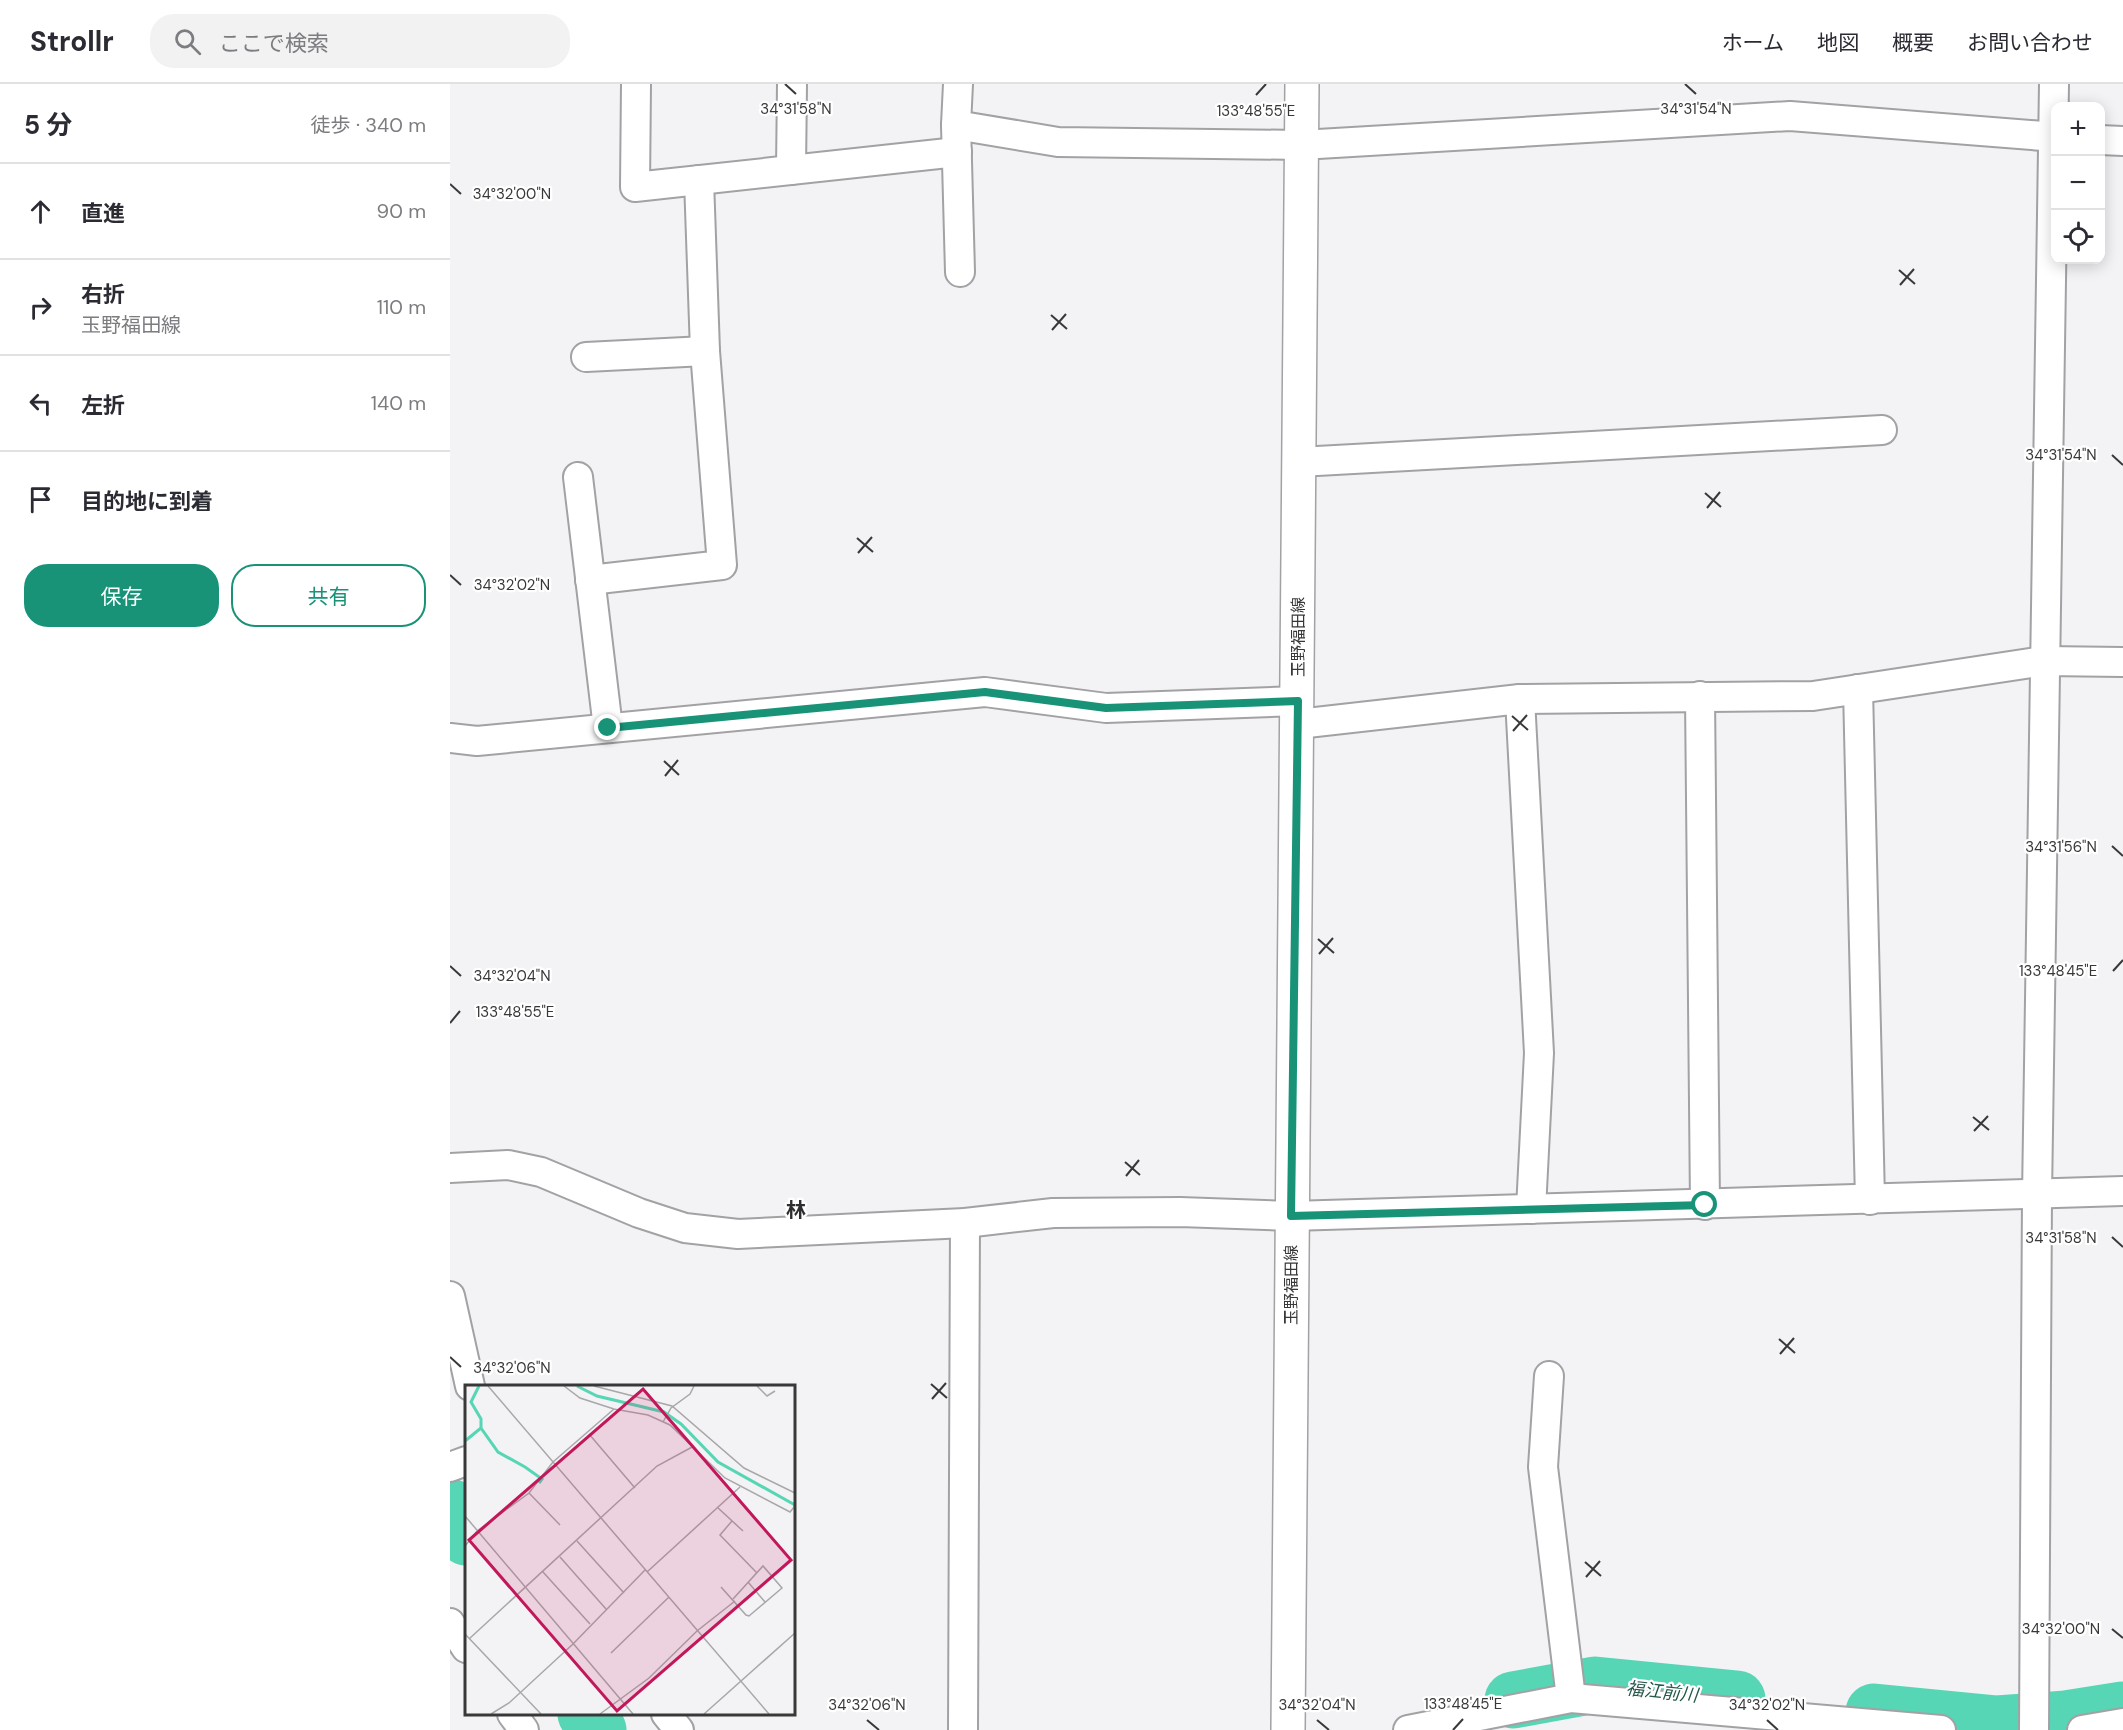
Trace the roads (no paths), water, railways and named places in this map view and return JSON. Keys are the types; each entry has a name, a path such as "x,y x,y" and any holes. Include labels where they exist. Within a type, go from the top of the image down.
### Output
{"main road":[{"name":"玉野福田線","path":"1288,1730 1302,84"}],"street":[{"path":"636,84 635,187 791,170 957,138 1058,142 1301,145 1790,117 2051,137"},
{"path":"791,170 792,84"},
{"path":"958,84 960,272"},
{"path":"2054,84 2054,102"},
{"path":"2105,140 2123,141"},
{"path":"2034,1730 2037,1196 2044,661 2055,156"},
{"path":"590,580 722,565 705,351 699,180"},
{"path":"586,357 705,351"},
{"path":"1299,462 1882,430"},
{"path":"578,477 608,728"},
{"path":"450,738 477,741 985,692 1106,708 1298,713 1520,699 1813,696 2044,661 2123,662"},
{"path":"1858,689 1870,1200"},
{"path":"1700,696 1705,1205"},
{"path":"1520,699 1539,1053 1531,1209"},
{"path":"450,1168 508,1165 541,1172 639,1213 685,1228 738,1234 965,1223 1053,1214 1180,1212 1291,1216 2037,1196 2123,1191"},
{"path":"963,1730 965,1223"},
{"path":"450,1296 470,1385"},
{"path":"1549,1376 1543,1467 1571,1698"},
{"path":"450,1467 465,1461"},
{"path":"450,1623 465,1646"},
{"path":"1408,1730 1571,1698 1941,1730"},
{"path":"513,1715 524,1730"},
{"path":"668,1715 679,1730"},
{"path":"2082,1730 2123,1724"}],"waterway":[{"path":"450,1507 465,1535"},
{"name":"福江前川","path":"1513,1700 1595,1685 1737,1699"},
{"name":"福江前川","path":"1874,1712 1997,1724 2066,1719 2123,1710"},
{"path":"587,1715 598,1730"}],"district":[{"name":"林","path":"796,1210"}]}
